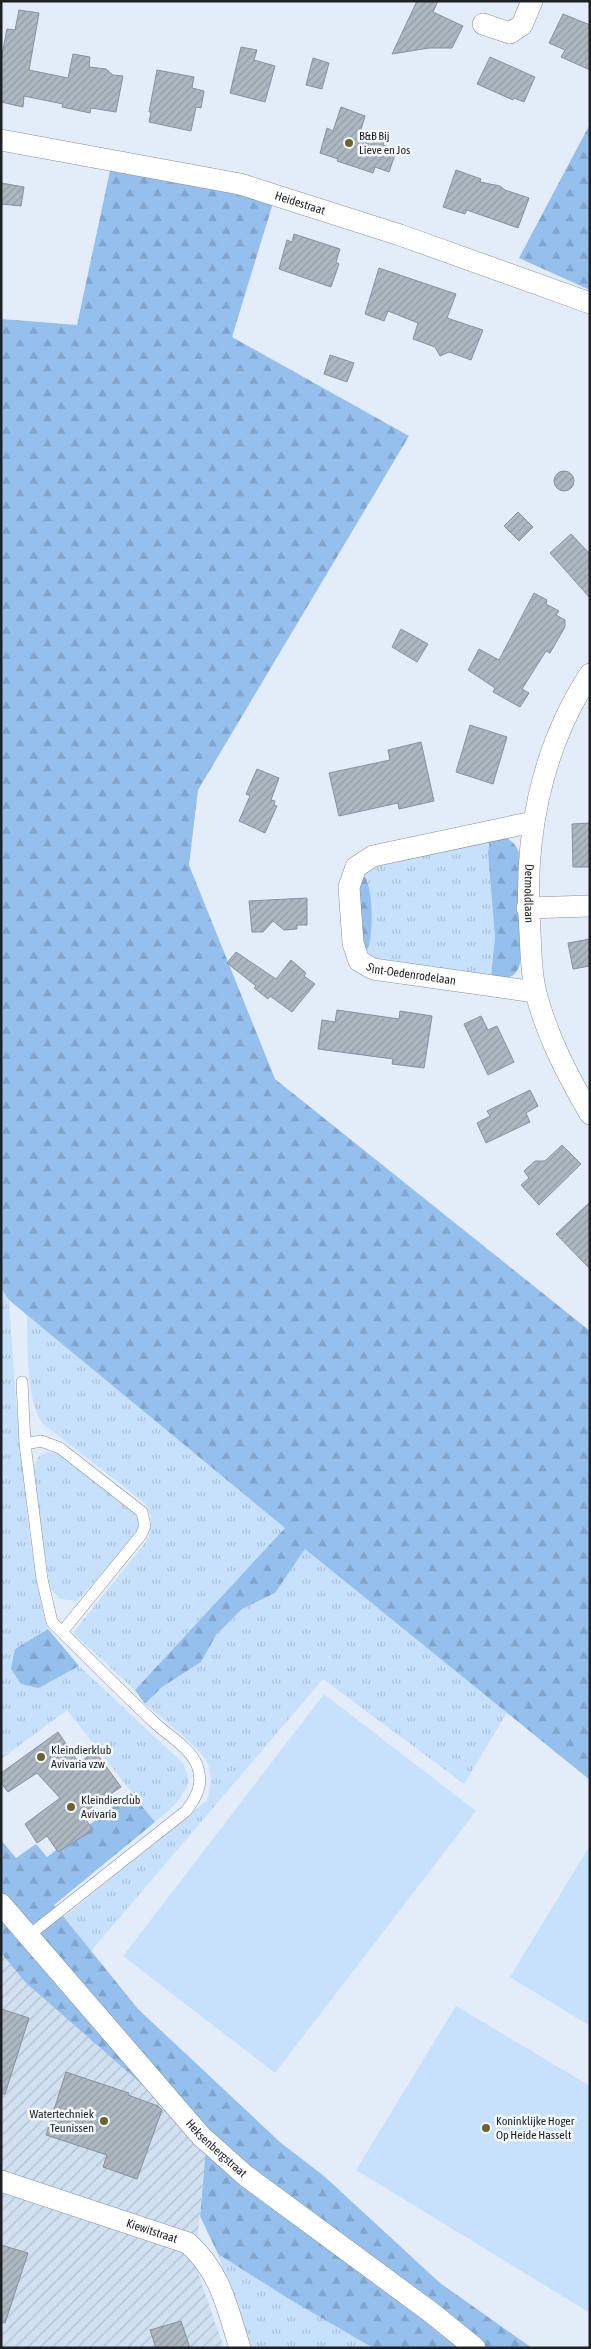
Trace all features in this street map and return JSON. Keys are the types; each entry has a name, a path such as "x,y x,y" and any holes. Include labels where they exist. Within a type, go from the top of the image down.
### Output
{"street":[{"path":"483,24 510,33 522,25 532,1"},
{"name":"Heidestraat","path":"1,140 240,184 400,235 590,302"},
{"name":"Detmoldlaan","path":"590,674 550,752 533,822 527,875 527,908 535,992 561,1064 590,1114"},
{"name":"Sint-Oedenrodelaan","path":"533,822 373,856 356,867 350,887 353,943 359,961 373,969 535,992"},
{"path":"527,908 590,906"},
{"name":"Heksenbergstraat","path":"1,1904 201,2136 246,2176 432,2313 475,2348"},
{"name":"Kiewitstraat","path":"1,2181 188,2243 204,2258 218,2281 240,2348"}],"lane":[{"path":"22,1382 25,1444 46,1601 52,1622 157,1725 190,1754 196,1762 200,1781 198,1790 186,1811 28,1936"},
{"path":"25,1444 41,1441 60,1448 137,1506 145,1520 145,1526 141,1535 62,1632"}],"shaded area":[{"path":"1,1953 26,1983 146,2088 206,2148 195,2264 224,2348 1,2348"}],"green space":[{"path":"590,124 590,290 519,258"},
{"path":"111,166 273,203 232,337 409,436 198,790 189,865 275,1079 590,1331 590,1780 305,1549 275,1593 242,1609 216,1635 201,1662 162,1687 145,1704 135,1690 285,1528 9,1300 1,1288 1,319 77,325"},
{"path":"501,835 513,843 519,854 518,893 521,954 516,973 510,977 499,979 491,978 495,937 488,853 490,836"},
{"path":"490,836 488,853 495,937 491,978 371,959 359,943 363,868"},
{"path":"364,875 370,891 372,922 368,949 361,950 356,884"},
{"path":"1,1288 9,1300 17,1413 28,1519 36,1574 48,1629 15,1649 39,1688 79,1666 184,1764 189,1782 186,1789 175,1805 155,1822 67,1710 1,1759"},
{"path":"27,1315 285,1528 135,1690 73,1633 149,1538 151,1517 145,1503 43,1424 37,1413 30,1386"},
{"path":"48,1452 62,1454 135,1511 140,1526 138,1533 77,1601 60,1599 50,1588 32,1470 38,1457"},
{"path":"305,1549 507,1713 464,1784 323,1679 91,1951 64,1917 207,1800 209,1795 210,1772 203,1756 184,1736 145,1704 162,1687 201,1662 216,1635 242,1609 275,1593"},
{"path":"48,1629 79,1666 39,1688 21,1684 11,1669 15,1649"},
{"path":"324,1694 476,1811 275,2073 123,1956"},
{"path":"131,1793 155,1822 54,1905 138,2009 281,2143 324,2176 440,2283 532,2348 373,2348 218,2254 200,2216 206,2148 146,2088 26,1983 1,1953 1,1840 16,1858 36,1844 47,1857"},
{"path":"590,1845 590,2026 510,1977"},
{"name":"Koninklijke Hoger Op Heide Hasselt","path":"456,2006 590,2086 590,2313 356,2170"},
{"path":"218,2254 373,2348 249,2348"}],"building":[{"path":"417,1 438,1 433,12 463,26 452,48 429,48 392,54"},
{"path":"19,10 39,13 29,70 68,78 73,54 90,57 89,67 106,69 113,75 123,76 116,112 91,108 90,113 62,107 63,104 24,96 23,107 1,102 1,60 7,29 15,30"},
{"path":"563,14 590,25 590,70 561,57 565,50 549,43"},
{"path":"241,47 257,50 254,60 275,66 265,102 230,93"},
{"path":"490,57 535,77 524,102 514,98 513,100 477,84"},
{"path":"313,58 329,63 322,89 306,85"},
{"path":"157,70 194,77 192,88 204,91 201,108 196,107 191,131 149,122 151,112 149,112"},
{"path":"341,107 365,116 360,133 385,141 383,145 397,149 389,172 375,167 373,173 320,153 327,128 333,131"},
{"path":"456,170 481,179 480,182 500,186 505,190 529,198 518,228 467,210 465,214 443,207"},
{"path":"1,183 24,187 21,206 1,204"},
{"path":"294,234 340,249 336,262 339,264 331,287 279,269 287,240 292,242"},
{"path":"379,268 456,294 447,318 483,330 471,360 449,352 440,356 435,347 413,339 418,323 388,311 384,321 365,314"},
{"path":"330,355 354,363 347,382 324,374"},
{"path":"560,471 568,471 574,477 574,485 568,491 560,491 554,485 554,477"},
{"path":"518,512 533,527 519,541 504,526"},
{"path":"571,534 590,554 590,598 550,553"},
{"path":"534,593 547,600 546,604 559,611 556,615 565,620 565,627 550,653 546,651 522,689 529,693 520,707 493,692 495,688 468,670 479,649 499,660"},
{"path":"401,629 428,644 417,662 392,647"},
{"path":"470,725 507,737 493,784 456,772"},
{"path":"421,742 434,801 399,809 398,803 339,816 329,773 390,760 388,750"},
{"path":"257,769 279,778 271,800 275,801 274,805 277,806 265,833 239,821 250,796 246,794"},
{"path":"590,823 590,867 573,867 572,824"},
{"path":"307,898 307,925 297,925 297,929 284,930 273,921 263,932 252,932 249,901"},
{"path":"590,939 590,966 573,969 568,943"},
{"path":"236,952 276,979 291,960 306,973 304,976 315,984 292,1012 270,996 268,999 254,988 256,986 227,963"},
{"path":"337,1010 399,1019 400,1011 432,1016 424,1068 392,1064 393,1059 318,1049 322,1020 335,1022"},
{"path":"481,1016 488,1030 497,1026 514,1062 488,1075 464,1024"},
{"path":"530,1090 538,1106 526,1113 530,1122 486,1143 477,1123 490,1116 487,1111"},
{"path":"562,1145 581,1164 539,1205 521,1185 529,1178 524,1171 535,1161 545,1161"},
{"path":"590,1202 590,1269 556,1234"},
{"path":"58,1732 79,1763 95,1751 121,1787 82,1814 93,1830 58,1852 47,1836 37,1843 25,1824 60,1798 37,1773 8,1792 1,1783 1,1773"},
{"path":"1,2009 29,2018 5,2094 1,2094"},
{"name":"Watertechniek Teunissen","path":"66,2072 129,2093 128,2095 158,2106 162,2110 137,2179 103,2167 107,2155 46,2135"},
{"path":"1,2245 28,2253 5,2323 1,2322"},
{"path":"181,2321 190,2348 156,2348 150,2330"}],"place":[{"name":"B&B Bij Lieve en Jos","path":"349,143"},
{"name":"Kleindierklub Avivaria vzw","path":"41,1757"},
{"name":"Kleindierclub Avivaria","path":"71,1807"},
{"name":"Watertechniek Teunissen","path":"104,2121"},
{"name":"Koninklijke Hoger Op Heide Hasselt","path":"486,2128"}]}
